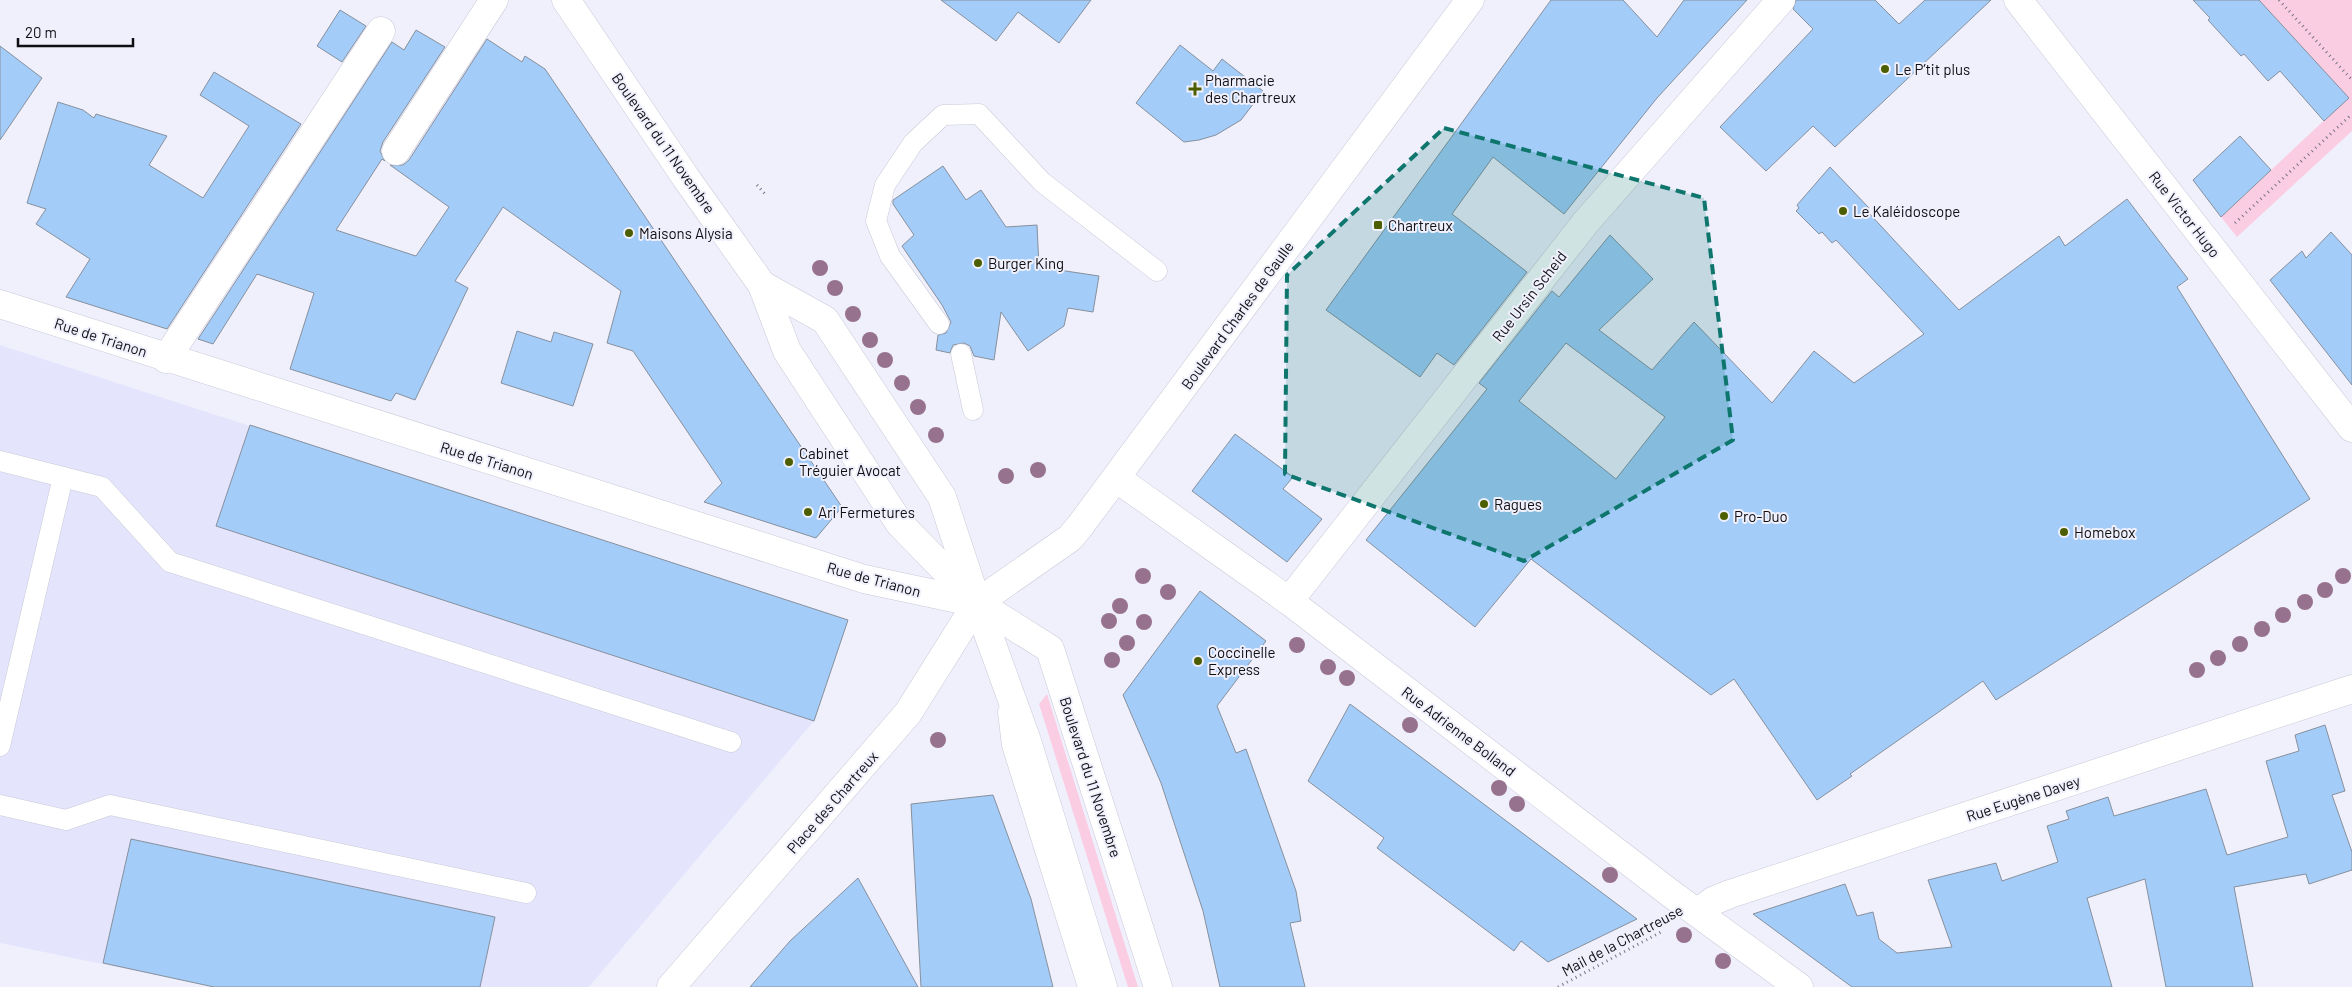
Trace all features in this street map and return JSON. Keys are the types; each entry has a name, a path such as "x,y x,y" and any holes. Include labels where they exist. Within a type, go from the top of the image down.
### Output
{"street":[{"path":"396,150 494,0"},
{"name":"Boulevard du 11 Novembre","path":"566,0 681,170 762,285 787,351 879,490 893,516 977,603 1050,649 1158,987"},
{"name":"Boulevard Charles de Gaulle","path":"977,603 1070,538 1470,0"},
{"name":"Rue Ursin Scheid","path":"1289,602 1586,222 1781,0"},
{"name":"Rue Victor Hugo","path":"2018,0 2352,428"},
{"path":"166,359 381,30"},
{"name":"Boulevard du 11 Novembre","path":"762,285 825,320 942,497 977,603 1027,742 1103,987"},
{"name":"Rue de Trianon","path":"0,304 166,359 864,579 977,603"},
{"name":"Rue Adrienne Bolland","path":"1116,478 1289,602 1799,987"},
{"name":"Place des Chartreux","path":"671,987 908,713 977,603"},
{"name":"Rue Eugène Davey","path":"1698,912 1713,900 1730,894 2352,690"}],"lane":[{"path":"939,324 890,256 876,221 885,185 913,144 943,115 979,114 1042,182 1157,271"},
{"path":"961,354 973,410"},
{"path":"0,461 102,487 170,562 731,742"},
{"path":"0,746 63,477"},
{"name":"Boulevard du 11 Novembre","path":"1002,673 1012,745 1088,987"},
{"path":"0,805 66,820 110,804 526,893"}],"path":[{"path":"2278,0 2352,80"},
{"path":"2210,246 2352,114"},
{"path":"758,185 766,195"},
{"name":"Mail de la Chartreuse","path":"1558,987 1698,912"}],"highlighted area":[{"path":"1444,128 1704,198 1733,440 1524,561 1285,474 1287,275"}],"shaded area":[{"path":"2257,0 2352,0 2352,131 2237,237 2221,217 2348,98"},
{"path":"0,345 848,620 814,721 589,987 214,987 0,943"},
{"path":"1047,694 1138,987 1128,987 1039,704"}],"building":[{"path":"941,0 1091,0 1059,43 1018,12 996,41"},
{"path":"1551,0 1623,0 1657,37 1684,0 1747,0 1657,98 1564,214 1493,157 1452,214 1527,272 1454,365 1437,353 1420,377 1326,310"},
{"path":"1796,0 1875,0 1899,24 1925,0 1991,0 1835,147 1813,126 1766,171 1720,127 1813,29 1793,9"},
{"path":"2193,0 2259,0 2349,98 2324,121 2280,71 2268,81 2244,54 2241,56 2208,20 2210,18"},
{"path":"340,10 366,26 342,62 317,46"},
{"path":"416,30 445,47 383,142 380,151 385,161 382,159 336,230 416,256 449,207 390,165 403,165 409,160 487,39 522,62 525,56 545,69 842,507 816,538 704,502 722,483 633,351 607,343 621,291 503,207 455,281 468,288 415,400 396,393 391,401 290,369 314,293 257,274 213,344 198,339 392,42 404,50"},
{"name":"Pharmacie des Chartreux","path":"1180,45 1213,71 1222,59 1263,91 1241,120 1216,135 1184,142 1136,103"},
{"path":"0,46 42,78 0,140"},
{"path":"214,72 301,124 167,329 66,297 90,259 36,224 46,209 27,203 58,102 83,110 94,118 96,114 167,136 149,165 203,198 249,126 200,95"},
{"path":"2240,136 2271,170 2221,217 2193,180"},
{"name":"Burger King","path":"943,166 966,200 981,190 1006,227 1037,225 1039,267 1099,276 1093,312 1068,308 1064,326 1028,351 1001,312 994,360 974,356 970,346 964,343 953,345 950,353 936,350 938,335 946,333 951,322 942,305 902,246 914,235 893,204 893,200"},
{"path":"1830,167 1869,208 1867,211 1959,310 2059,236 2065,246 2127,199 2188,279 2177,287 2310,499 1996,700 1983,681 1850,774 1852,776 1817,800 1734,679 1711,695 1531,559 1475,627 1366,540 1487,389 1479,383 1552,291 1559,297 1610,235 1653,279 1599,330 1652,370 1694,322 1772,403 1814,351 1854,383 1924,334 1836,240 1832,243 1822,232 1819,234 1796,211 1799,208 1797,205","holes":["1566,343 1665,417 1616,479 1519,401"]},
{"path":"2331,232 2352,255 2352,385 2270,280 2302,251 2306,258"},
{"path":"517,331 551,342 554,332 593,344 573,406 501,383"},
{"path":"250,425 848,620 814,721 216,526"},
{"path":"1235,434 1293,477 1283,489 1322,519 1287,562 1192,491"},
{"path":"1200,591 1266,641 1217,706 1236,753 1246,749 1296,891 1301,921 1290,923 1305,987 1220,987 1203,911 1161,783 1123,695"},
{"path":"1350,704 1637,919 1548,962 1521,941 1514,951 1377,848 1384,838 1308,781"},
{"path":"2325,725 2345,791 2332,795 2352,852 2352,870 2309,884 2306,874 2234,887 2253,987 2166,987 2145,879 2087,898 2112,987 1852,987 1753,914 1845,884 1857,916 1873,912 1879,939 1897,953 1952,947 1928,880 1996,863 2002,881 2058,862 2047,826 2069,819 2066,811 2108,797 2114,816 2206,789 2227,855 2288,837 2266,761 2299,751 2295,735"},
{"path":"993,795 1031,899 1053,987 921,987 911,804"},
{"path":"131,839 495,917 480,987 214,987 103,963"},
{"path":"858,878 918,987 750,987 790,941"}],"place":[{"name":"Le P’tit plus","path":"1885,69"},
{"name":"Pharmacie des Chartreux","path":"1195,89"},
{"name":"Le Kaléidoscope","path":"1843,211"},
{"name":"Chartreux","path":"1378,225"},
{"name":"Maisons Alysia","path":"629,233"},
{"name":"Burger King","path":"978,263"},
{"name":"Cabinet Tréguier Avocat","path":"789,462"},
{"name":"Ragues","path":"1484,504"},
{"name":"Ari Fermetures","path":"808,512"},
{"name":"Pro-Duo","path":"1724,516"},
{"name":"Homebox","path":"2064,532"},
{"name":"Coccinelle Express","path":"1198,661"}]}
